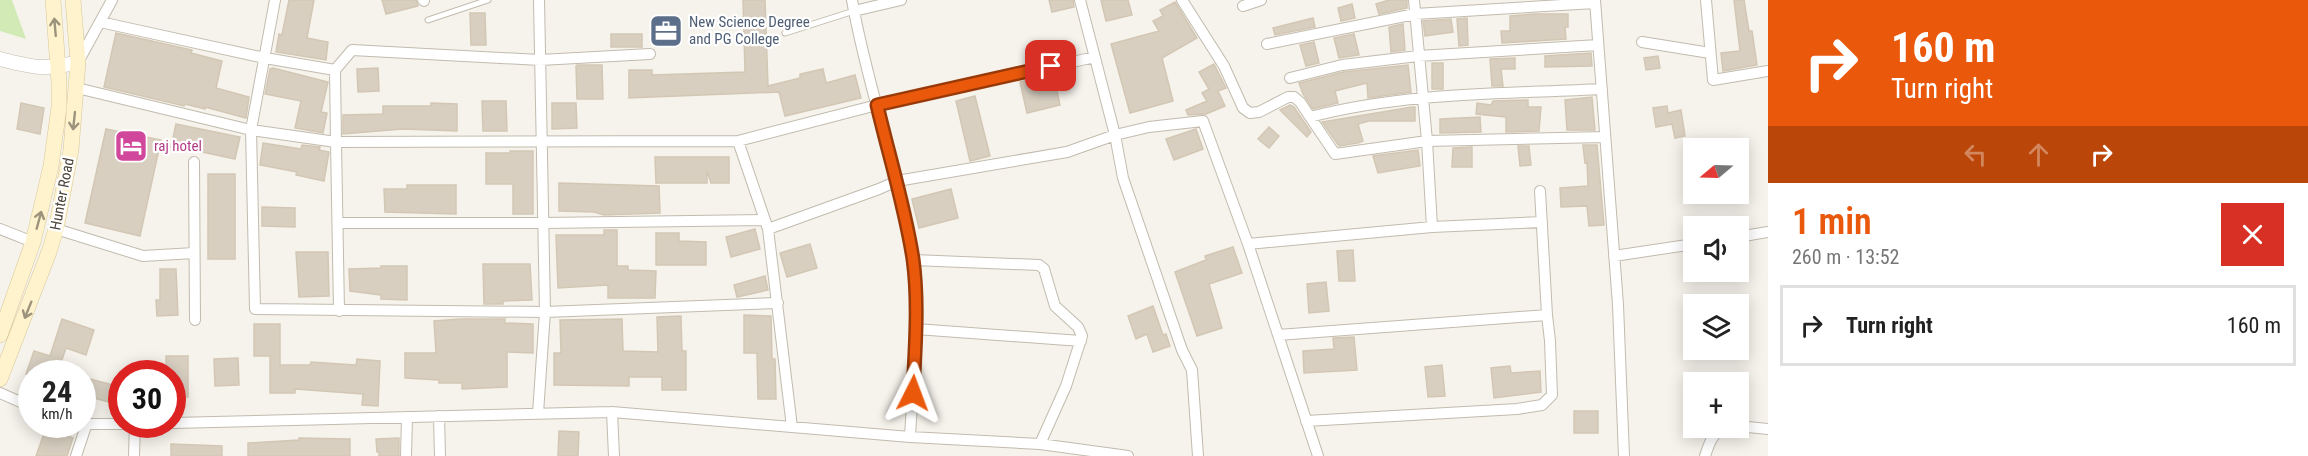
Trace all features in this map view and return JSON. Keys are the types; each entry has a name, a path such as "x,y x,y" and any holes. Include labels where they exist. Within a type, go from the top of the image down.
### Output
{"main road":[{"name":"Hunter Road","path":"0,335 33,242 51,166 58,108 58,67 52,0"},
{"name":"Hunter Road","path":"0,379 41,277 56,229 71,150 77,88 78,62 73,0"}],"street":[{"path":"0,59 38,68 58,67 78,62 112,0"},
{"path":"275,0 251,130 255,309 544,312 778,303"},
{"path":"538,413 544,312 539,0"},
{"path":"901,0 853,6 897,181 913,260 916,329 910,436"},
{"path":"1080,0 1123,178 1182,350 1192,370 1198,456"},
{"path":"1182,0 1224,66 1243,108 1250,113 1259,112 1291,96 1300,102 1335,154 1427,141 1605,137"},
{"path":"1243,6 1261,0"},
{"path":"1414,0 1427,141 1432,227"},
{"path":"1706,0 1713,80 1768,71"},
{"path":"1267,44 1415,14 1595,2 1614,256 1624,456"},
{"path":"100,22 265,58 335,70"},
{"path":"1642,42 1710,53"},
{"path":"1290,78 1342,65 1418,57 1598,45"},
{"path":"339,311 335,70 352,50 540,60 650,54"},
{"path":"77,88 251,130 336,142 738,141 877,105 1095,57"},
{"path":"1310,117 1352,106 1422,97 1602,89"},
{"path":"338,223 767,224 879,189 897,181 1067,152 1114,135 1149,127 1203,121 1248,244 1318,456"},
{"path":"738,141 767,224 792,427"},
{"path":"194,162 195,320"},
{"path":"1306,421 1517,409 1542,405 1551,395 1552,382 1540,190"},
{"path":"1248,244 1432,227 1542,222"},
{"path":"0,229 33,242"},
{"path":"56,229 143,256 194,253"},
{"path":"1749,235 1768,232"},
{"path":"1614,256 1683,246"},
{"path":"913,260 1039,265 1046,274 1055,306 1081,331 1081,340 1066,386 1040,444"},
{"path":"1278,335 1547,315"},
{"path":"916,329 1081,340"},
{"path":"0,393 18,401"},
{"path":"612,412 614,456"},
{"path":"186,423 612,412 1040,444 1128,456"},
{"path":"439,416 440,456"},
{"path":"406,456 407,417"},
{"path":"1749,427 1768,429"},
{"path":"76,456 81,438"},
{"path":"134,456 135,438"},
{"path":"1705,456 1712,438"}],"lane":[{"path":"428,20 488,0"},
{"path":"785,33 853,6"}],"green space":[{"path":"0,0 12,0 26,39 0,31"}],"building":[{"path":"289,0 314,0 307,38 328,42 326,60 276,52"},
{"path":"382,0 416,0 418,6 386,14"},
{"path":"743,0 765,0 768,86 800,78 800,74 823,69 826,83 855,75 861,98 785,116 779,92 629,98 629,70 652,70 652,75 745,72"},
{"path":"1049,0 1073,0 1074,7 1052,12"},
{"path":"1101,0 1128,0 1132,15 1106,21"},
{"path":"1389,0 1407,0 1407,8 1379,14 1376,4"},
{"path":"1734,0 1744,0 1757,65 1723,71 1721,53 1740,51"},
{"path":"1175,2 1197,38 1162,58 1173,101 1130,113 1111,44 1159,31 1153,21 1163,16 1160,10"},
{"path":"1352,4 1355,18 1341,21 1338,8"},
{"path":"470,13 485,13 486,45 471,45"},
{"path":"1568,14 1568,27 1565,27 1566,39 1502,43 1501,31 1510,31 1510,16"},
{"path":"1313,18 1315,27 1275,35 1273,28"},
{"path":"1467,18 1468,45 1459,46 1457,19"},
{"path":"1451,19 1453,32 1425,36 1423,21"},
{"path":"1403,24 1405,50 1391,52 1389,27"},
{"path":"116,33 192,50 191,53 222,61 216,88 249,97 246,118 205,107 205,109 185,104 184,106 104,87"},
{"path":"611,34 642,34 642,47 611,47"},
{"path":"1354,34 1359,55 1339,58 1334,38"},
{"path":"1314,42 1319,63 1306,66 1300,45"},
{"path":"1591,53 1592,66 1545,67 1545,56"},
{"path":"1658,56 1660,68 1646,70 1644,58"},
{"path":"1515,58 1515,69 1501,69 1503,86 1492,86 1490,59"},
{"path":"1432,63 1443,63 1443,89 1432,89"},
{"path":"1214,64 1226,88 1218,91 1225,106 1206,114 1188,115 1186,110 1207,101 1202,93 1209,89 1199,72"},
{"path":"577,65 602,65 603,99 577,99"},
{"path":"1408,65 1411,92 1368,98 1367,83 1335,91 1338,103 1313,109 1299,83 1343,72"},
{"path":"378,68 379,91 358,92 357,69"},
{"path":"270,69 328,82 321,112 327,113 323,133 295,128 301,101 265,94"},
{"path":"1053,74 1060,105 1027,113 1020,82"},
{"path":"975,96 990,156 970,161 956,101"},
{"path":"1592,97 1595,130 1567,130 1565,100"},
{"path":"1528,100 1528,107 1541,107 1539,131 1506,132 1506,117 1476,114 1477,103 1491,105 1493,101"},
{"path":"482,101 506,101 507,131 483,131"},
{"path":"21,103 44,108 40,134 17,129"},
{"path":"431,103 457,104 457,131 403,129 343,134 343,115 383,114 383,106 431,106"},
{"path":"552,103 576,103 577,128 552,129"},
{"path":"1290,105 1294,107 1311,132 1307,137 1280,110"},
{"path":"1667,106 1668,113 1681,110 1685,136 1675,138 1672,124 1656,127 1653,108"},
{"path":"1415,107 1415,121 1369,121 1358,124 1363,141 1358,143 1339,146 1322,122"},
{"path":"1480,117 1481,132 1440,133 1440,119"},
{"path":"176,124 240,137 235,159 171,147"},
{"path":"1269,127 1279,136 1269,148 1258,139"},
{"path":"106,129 161,140 140,236 85,223"},
{"path":"1196,129 1203,149 1174,160 1166,139"},
{"path":"263,143 301,149 302,145 320,147 319,150 329,152 324,181 296,175 297,172 260,165"},
{"path":"1583,145 1597,145 1604,225 1589,226 1587,206 1561,207 1560,188 1588,186 1587,162 1585,163"},
{"path":"1518,146 1529,146 1531,165 1520,166"},
{"path":"1472,147 1472,167 1452,167 1453,148"},
{"path":"1418,150 1420,166 1378,173 1373,156"},
{"path":"510,151 533,151 533,214 513,214 513,184 486,184 486,153 510,153"},
{"path":"655,157 729,157 729,183 711,183 707,171 707,183 656,183"},
{"path":"208,174 235,174 235,259 208,259"},
{"path":"559,183 659,186 660,213 604,215 594,212 559,211"},
{"path":"407,185 456,185 456,214 385,212 384,189 407,189"},
{"path":"951,189 958,218 919,228 912,199"},
{"path":"262,207 295,208 295,227 262,226"},
{"path":"755,229 760,249 731,257 726,237"},
{"path":"604,230 617,230 617,266 628,266 628,270 656,271 655,298 608,298 608,285 558,288 556,235 604,235"},
{"path":"656,233 679,233 679,241 706,242 706,265 656,265"},
{"path":"810,244 817,268 787,277 780,253"},
{"path":"1233,247 1242,273 1209,284 1222,328 1197,336 1175,272 1206,260 1205,256"},
{"path":"1353,250 1355,281 1339,281 1337,251"},
{"path":"296,252 328,252 329,296 299,297"},
{"path":"483,264 530,264 532,300 484,304"},
{"path":"381,266 407,266 407,300 381,299 381,295 350,291 349,269 381,268"},
{"path":"160,269 176,269 178,315 157,316 156,300 160,300"},
{"path":"765,276 768,290 737,297 734,285"},
{"path":"1326,282 1329,311 1309,313 1307,284"},
{"path":"1153,306 1163,335 1166,334 1170,346 1153,352 1147,334 1136,339 1128,316"},
{"path":"744,315 771,316 776,399 758,399 757,353 744,353"},
{"path":"681,316 682,351 686,351 686,390 662,390 662,377 629,377 629,386 554,385 554,353 561,353 560,320 622,319 623,351 658,352 657,317"},
{"path":"62,319 94,330 86,355 66,348 62,360 31,360 34,351 50,356"},
{"path":"505,319 505,323 533,324 533,353 507,352 507,387 462,389 462,383 439,383 439,380 405,378 405,353 436,353 434,321"},
{"path":"254,324 280,324 280,365 310,365 311,362 356,365 357,359 380,361 378,406 362,405 363,394 295,389 295,393 270,393 270,356 254,356"},
{"path":"1354,337 1357,370 1304,373 1303,351 1334,349 1333,338"},
{"path":"166,356 188,356 188,397 186,397 186,360 166,360"},
{"path":"238,358 239,385 215,386 214,359"},
{"path":"1442,365 1445,396 1428,397 1425,367"},
{"path":"1510,366 1511,373 1540,371 1541,392 1494,398 1491,368"},
{"path":"96,381 108,384 108,402 96,399"},
{"path":"1574,411 1598,411 1598,433 1574,433"},
{"path":"559,431 579,432 578,456 558,456"},
{"path":"42,438 73,438 67,456 36,456"},
{"path":"299,438 350,439 350,456 248,456 248,443 299,440"},
{"path":"399,438 399,456 379,456 376,439"},
{"path":"171,444 222,446 222,456 171,456"}],"place":[{"name":"New Science Degree and PG College","path":"666,31"},
{"name":"raj hotel","path":"131,146"}],"route":[{"path":"913,393 916,329 913,260 897,181 877,105 1051,66"}]}
